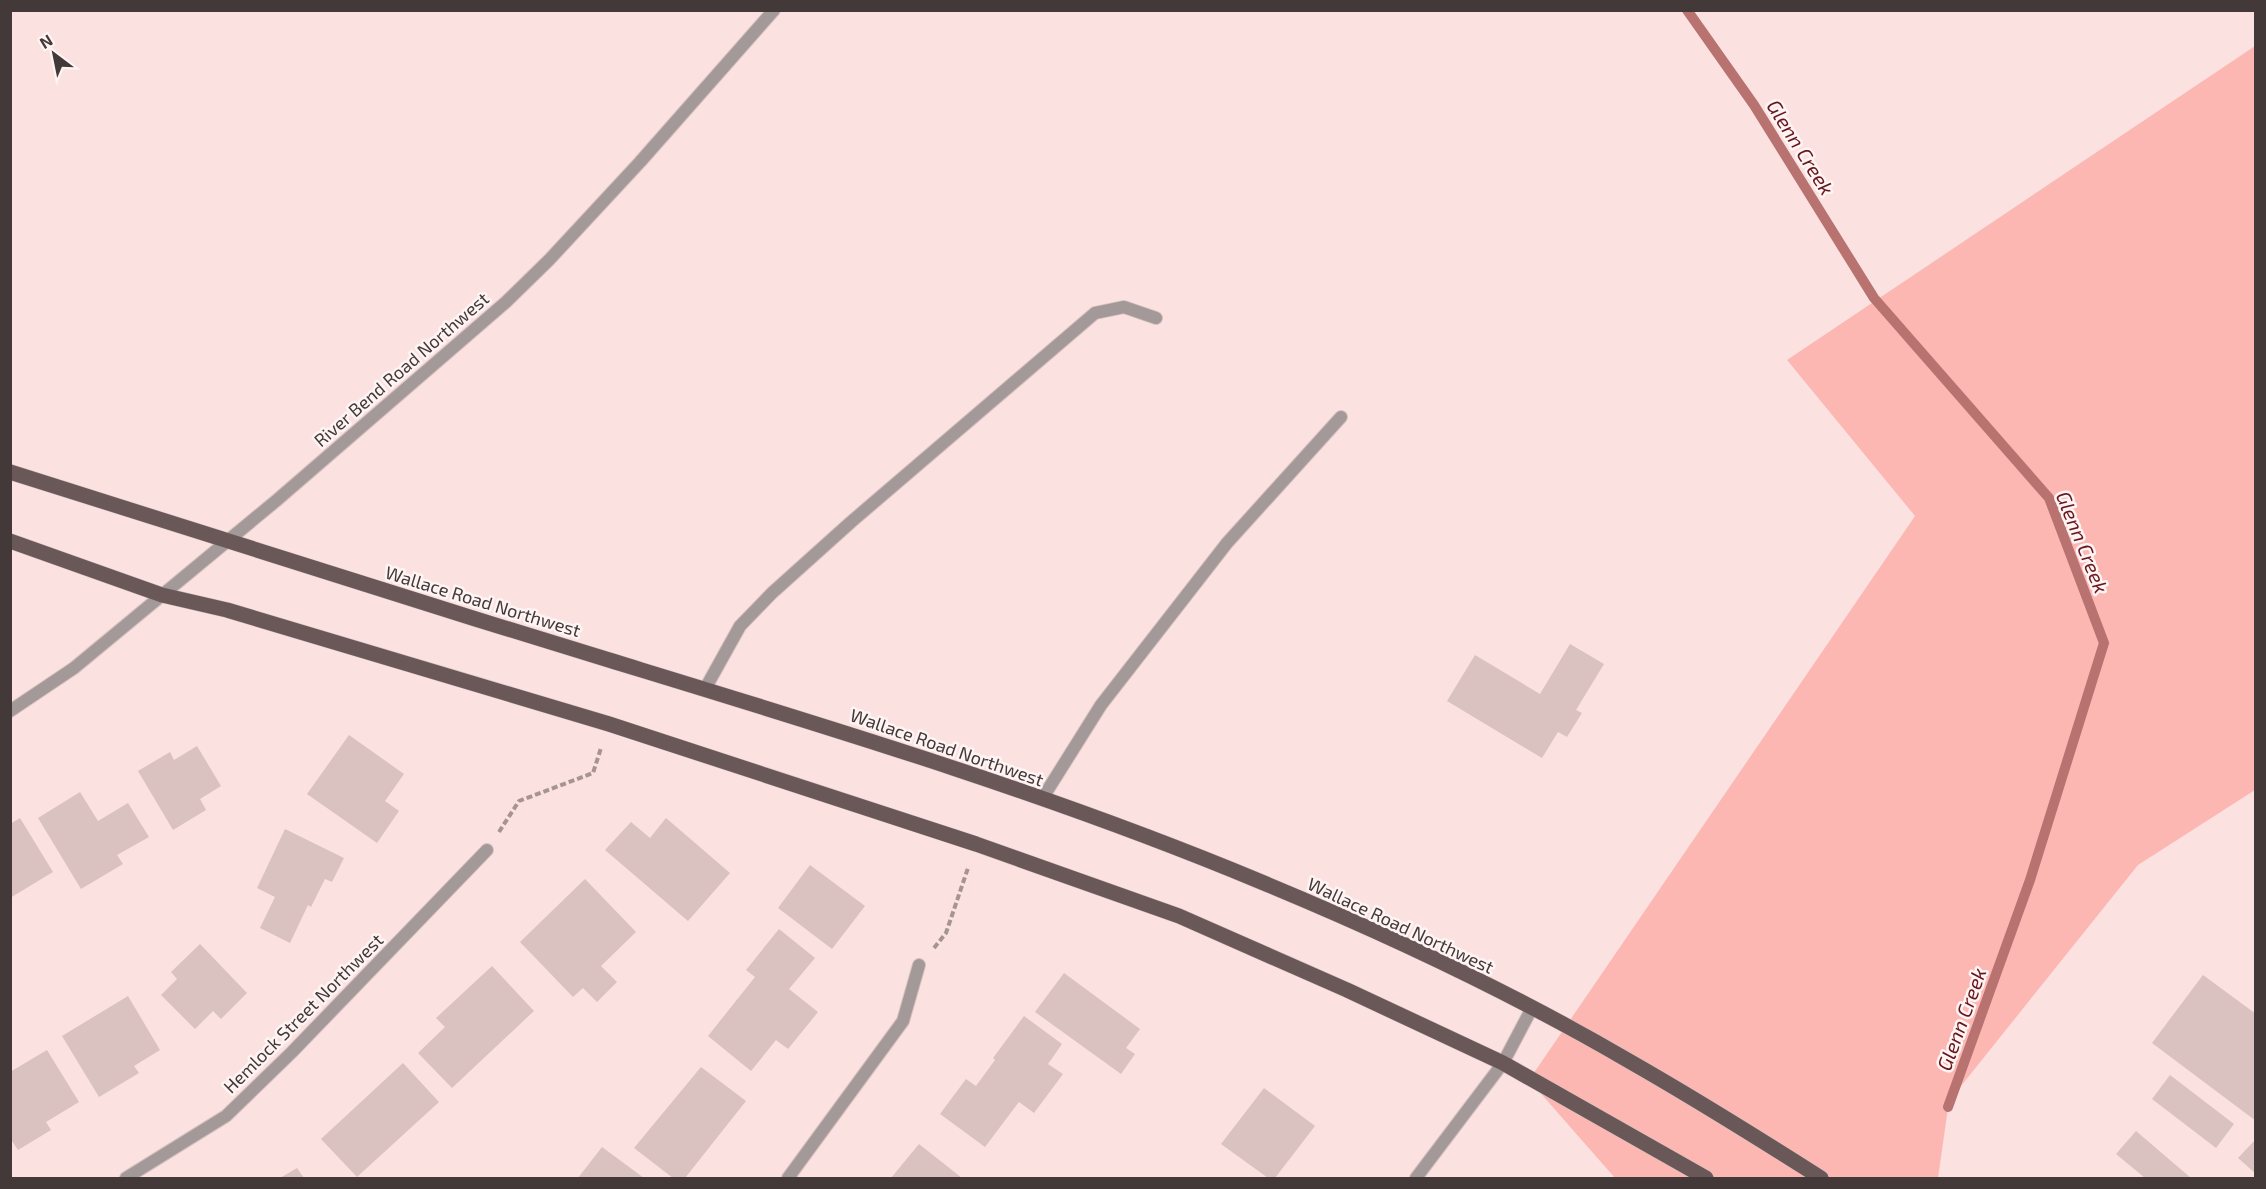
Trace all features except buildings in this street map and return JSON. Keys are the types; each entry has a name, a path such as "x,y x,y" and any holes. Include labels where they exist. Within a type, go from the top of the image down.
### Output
{"main road":[{"name":"Wallace Road Northwest","path":"10,472 227,542 797,717 1042,799 1258,880 1413,949 1532,1008 1627,1059 1821,1179"},
{"path":"10,541 162,595 226,610 609,724 976,844 1179,916 1347,990 1503,1063 1706,1179"}],"street":[{"name":"River Bend Road Northwest","path":"10,711 74,668 227,542 445,356 549,260 640,162 774,10"},
{"path":"705,689 740,626 772,593 1095,312 1124,307 1156,318"},
{"path":"1042,799 1101,705 1227,543 1341,417"},
{"name":"Hemlock Street Northwest","path":"126,1179 226,1116 292,1052 487,850"},
{"path":"788,1179 903,1021 919,965"},
{"path":"1416,1179 1503,1063 1532,1008"}],"path":[{"path":"487,850 519,801 593,773 609,724"},
{"path":"919,965 946,933 976,844"}],"shaded area":[{"path":"2255,46 2255,790 2138,865 1949,1101 1938,1178 1615,1178 1529,1080 1915,516 1787,360"}],"waterway":[{"name":"Glenn Creek","path":"1687,10 1754,105 1874,298 2049,498 2104,643 2030,880 1948,1107"}]}
